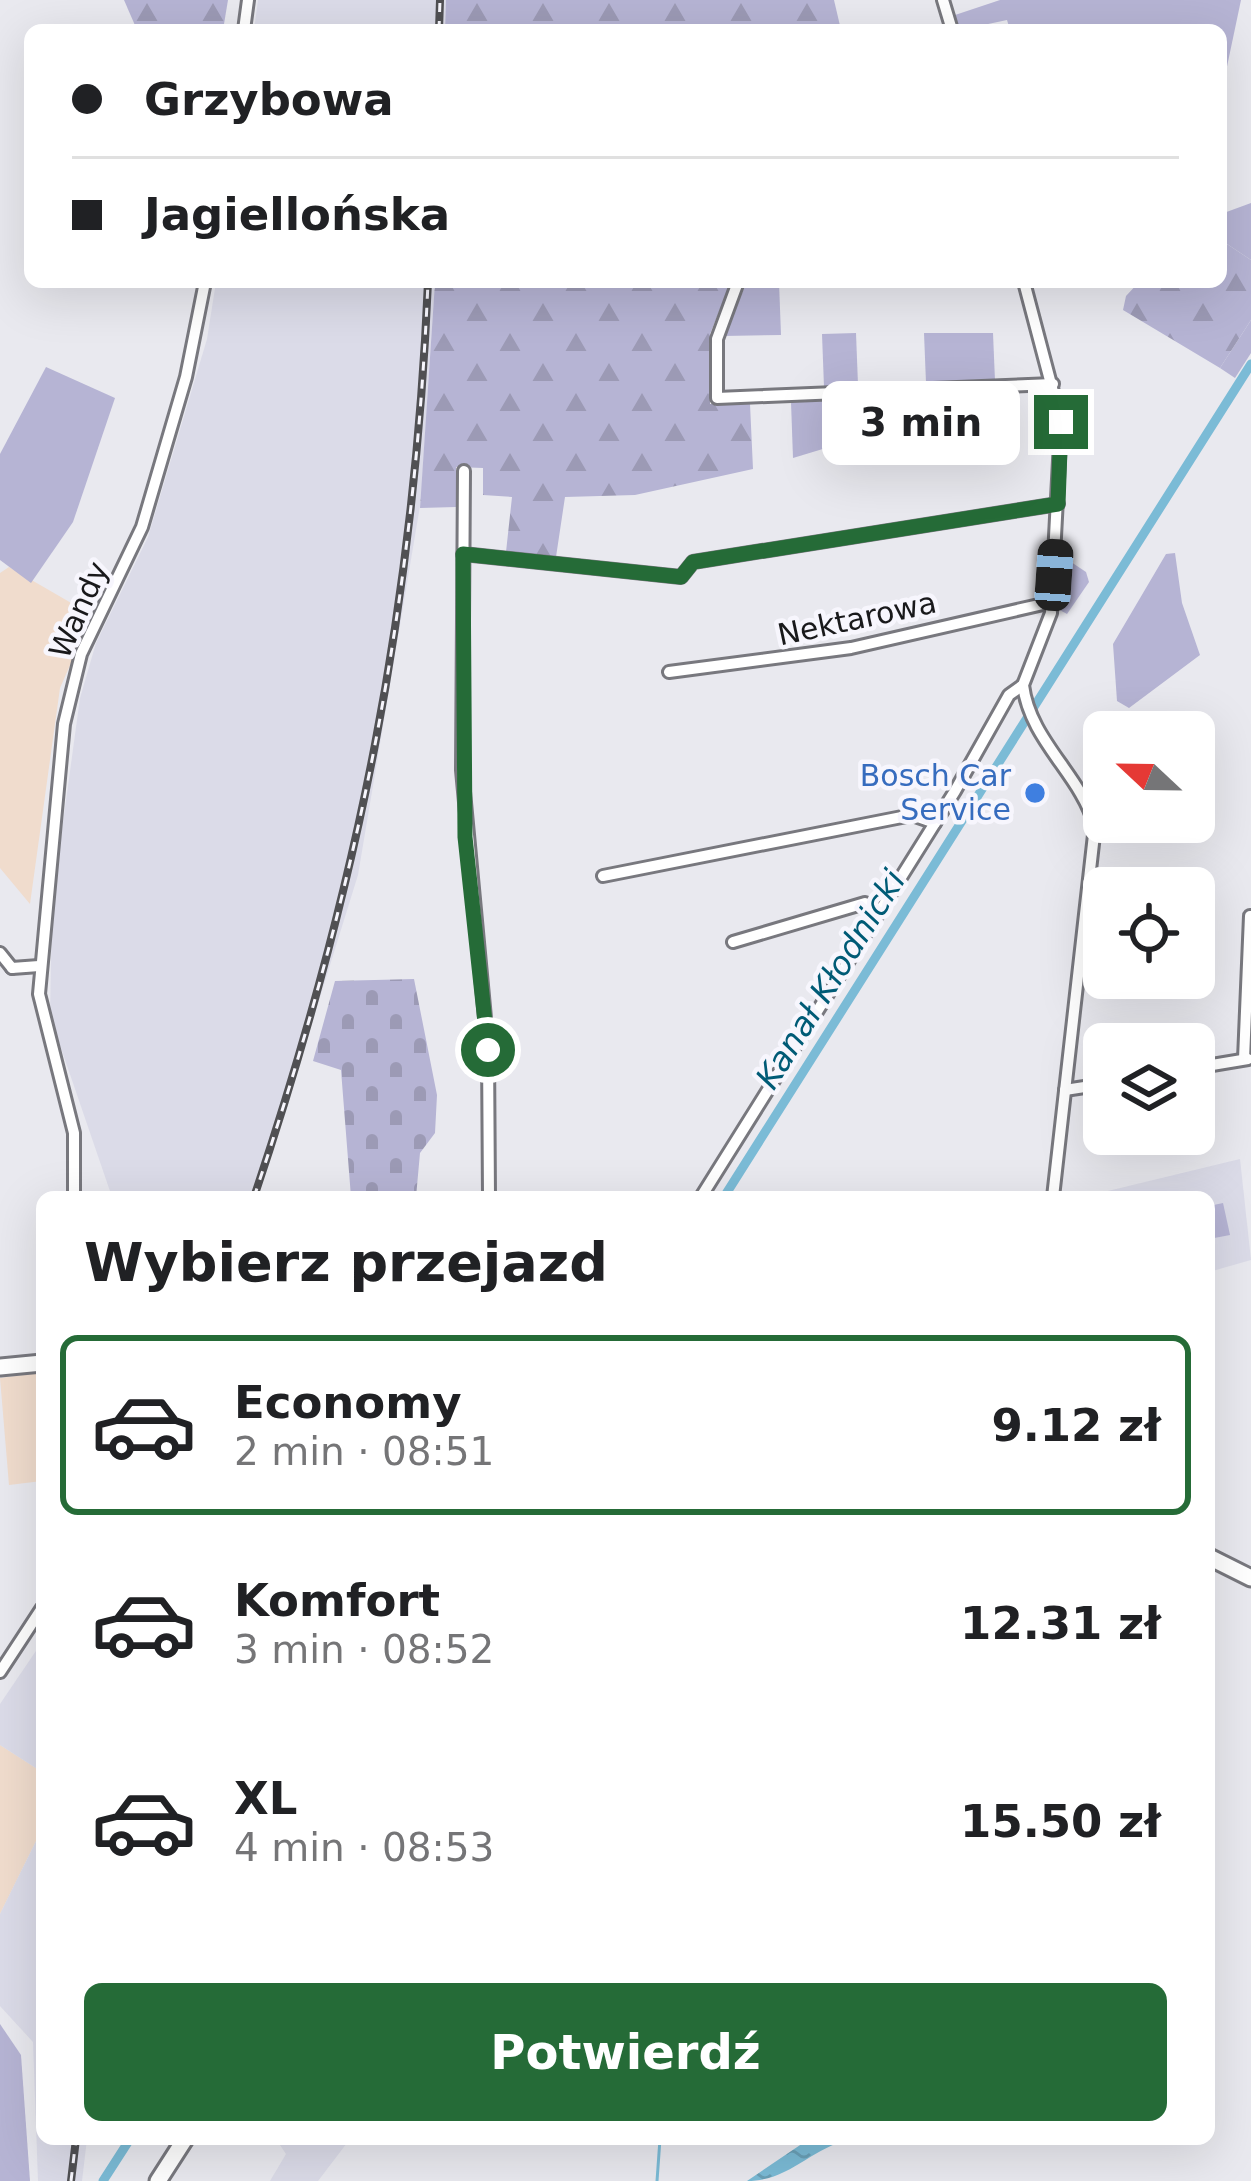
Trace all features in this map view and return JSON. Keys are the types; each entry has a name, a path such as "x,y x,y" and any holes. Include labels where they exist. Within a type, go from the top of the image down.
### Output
{"main road":[{"path":"0,1367 36,1364"},
{"path":"1215,1560 1251,1578"},
{"path":"158,2181 181,2145"}],"street":[{"name":"Wandy","path":"74,1191 74,1133 42,1018 40,966 72,686 81,654 142,527 187,377 204,288"},
{"path":"736,288 717,339 717,398 1053,384"},
{"path":"1026,288 1061,422 1052,602 1024,692 1039,732 1090,809 1095,826 1054,1191"},
{"path":"464,470 465,837 486,1018 489,1191"},
{"path":"463,554 681,577 693,562 1058,504"},
{"name":"Nektarowa","path":"669,672 851,648 1052,602"},
{"path":"705,1191 935,823 1009,695 1024,692"},
{"path":"603,876 912,815 935,823"},
{"path":"733,942 866,903 880,910"},
{"path":"1215,1064 1248,1059 1250,916"},
{"path":"0,953 12,968"},
{"path":"0,977 12,968 40,966"},
{"path":"1065,1090 1083,1087"},
{"path":"0,1672 36,1616"}],"shaded area":[{"path":"258,0 446,0 445,24 255,24"},
{"path":"215,288 435,288 421,500 358,875 260,1191 110,1191 50,1016 52,903 80,698 96,643 148,537 207,339"},
{"path":"9,567 92,615 60,688 30,904 0,868 0,573"},
{"path":"1240,1159 1251,1260 1215,1270 1215,1191 1108,1191"},
{"path":"36,1373 36,1482 9,1485 0,1378"},
{"path":"36,1651 36,1768 0,1745 0,1704"},
{"path":"0,1745 36,1768 36,1841 0,1914"},
{"path":"36,1841 36,2125 33,2042 0,2006 0,1914"},
{"path":"37,2145 86,2145 82,2181 38,2181"},
{"path":"280,2145 345,2145 318,2181 270,2181 286,2154"}],"green space":[{"path":"124,0 228,0 224,24 134,24"},
{"path":"446,0 834,0 840,24 445,24"},
{"path":"1000,0 1241,0 1227,66 1227,24 1008,24 1007,20 958,24 955,15"},
{"path":"1251,203 1251,260 1227,244 1227,212"},
{"path":"1227,244 1251,260 1251,320 1220,368 1123,310 1133,288 1227,288"},
{"path":"435,288 729,288 710,334 710,404 750,404 753,469 635,495 565,497 556,557 506,552 512,497 483,495 483,468 456,467 456,507 420,508"},
{"path":"744,288 779,288 781,335 723,336"},
{"path":"1251,320 1251,353 1235,378 1220,368"},
{"path":"856,333 858,385 824,387 822,334"},
{"path":"924,333 993,333 995,381 926,383"},
{"path":"46,367 115,398 73,522 31,583 0,560 0,454"},
{"path":"927,396 929,444 894,446 893,398"},
{"path":"825,401 826,448 793,458 791,402"},
{"path":"1175,553 1182,603 1200,655 1129,708 1117,701 1113,644 1166,554"},
{"path":"1071,562 1086,572 1089,582 1067,614 1056,608 1059,565"},
{"path":"414,979 437,1095 435,1133 420,1153 417,1191 351,1191 341,1070 313,1061 335,981"},
{"path":"1223,1203 1230,1235 1215,1238 1215,1205"},
{"path":"0,2024 21,2055 30,2181 0,2181"}],"water":[{"path":"800,2145 834,2145 775,2176 747,2181"}],"waterway":[{"name":"Kanał Kłodnicki","path":"728,1191 1251,364"},
{"name":"Kanał Kłodnicki","path":"103,2181 126,2145"},
{"path":"657,2181 660,2145"}],"railway":[{"path":"439,24 440,0"},
{"path":"256,1191 323,970 375,746 410,519 428,288"},
{"path":"71,2181 75,2145"}],"place":[{"name":"Bosch Car Service","path":"1035,793"}],"route":[{"path":"488,1050 465,837 463,554 681,577 693,562 1058,504 1061,422"}]}
